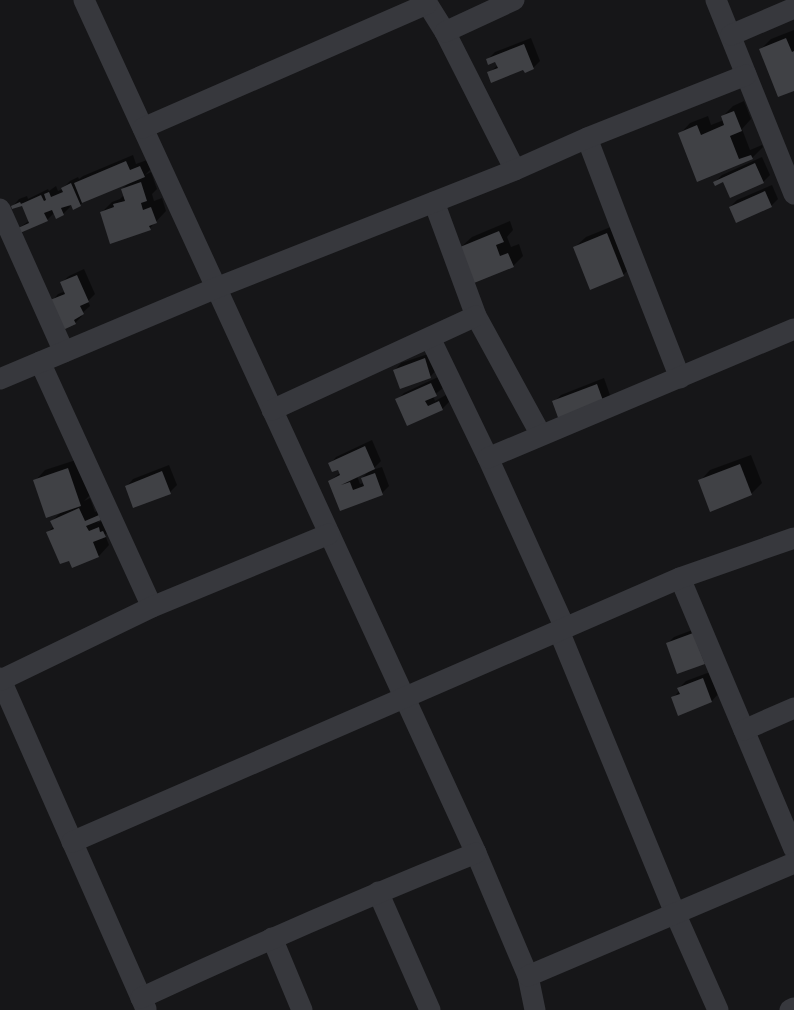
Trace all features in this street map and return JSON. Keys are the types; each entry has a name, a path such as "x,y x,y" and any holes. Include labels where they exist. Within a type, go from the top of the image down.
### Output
{"street":[{"path":"84,0 476,853 528,976 535,1010"},
{"path":"445,33 514,0"},
{"path":"716,0 794,194"},
{"path":"143,128 426,2 445,33 515,170"},
{"path":"731,35 794,8"},
{"path":"0,379 216,288 515,170 587,138 746,75"},
{"path":"587,138 680,378"},
{"path":"434,202 476,316 541,435"},
{"path":"0,209 64,352"},
{"path":"272,410 476,316"},
{"path":"488,458 794,329"},
{"path":"430,338 488,458 562,630 675,913 718,1010"},
{"path":"40,362 152,607"},
{"path":"329,534 152,607 0,679 143,1004 272,938 476,853"},
{"path":"72,842 680,578 794,538"},
{"path":"680,578 794,849"},
{"path":"744,730 794,708"},
{"path":"528,976 794,863"},
{"path":"378,892 430,1010"},
{"path":"272,938 302,1010"}],"building":[{"path":"786,38 792,52 794,51 794,91 778,97 759,49"},
{"path":"524,44 534,69 525,73 523,70 491,83 487,72 498,68 495,62 488,65 486,59"},
{"path":"734,111 742,131 730,136 739,159 751,155 753,159 697,182 678,133 697,125 701,135 724,125 721,116"},
{"path":"126,161 130,170 140,166 145,177 82,203 74,183"},
{"path":"755,163 764,183 730,198 723,182 715,186 713,182"},
{"path":"141,182 147,201 141,203 143,210 151,207 157,223 149,226 151,230 110,244 100,212 114,207 113,204 125,201 121,189"},
{"path":"71,183 81,206 73,210 71,205 61,208 64,215 56,219 52,210 44,213 48,221 20,233 18,228 29,223 22,206 12,209 11,206 41,195 44,201 46,200 44,194 49,192 51,197 63,192 61,188"},
{"path":"765,191 772,207 736,223 729,207"},
{"path":"499,231 504,242 496,245 500,256 508,253 514,267 474,283 460,247"},
{"path":"607,233 624,276 590,290 573,247"},
{"path":"77,275 89,302 80,306 84,314 74,320 76,324 63,330 50,300 65,294 60,282"},
{"path":"425,358 431,378 400,389 393,370"},
{"path":"431,383 437,396 425,401 428,406 439,401 443,410 407,426 395,399"},
{"path":"597,384 605,406 560,423 552,401"},
{"path":"365,446 375,469 341,485 350,482 353,490 364,486 361,478 375,473 383,495 340,511 328,481 340,475 338,470 332,472 328,463"},
{"path":"740,464 752,495 710,512 698,480"},
{"path":"68,468 81,506 46,518 33,480"},
{"path":"162,471 171,494 133,508 125,486"},
{"path":"79,508 85,521 99,515 101,520 86,526 89,531 99,527 100,532 103,531 106,537 93,542 99,557 72,568 69,561 60,564 46,532 54,529 50,521"},
{"path":"693,633 705,664 677,674 666,643"},
{"path":"703,678 712,702 678,716 671,697 680,694 677,688"}]}
